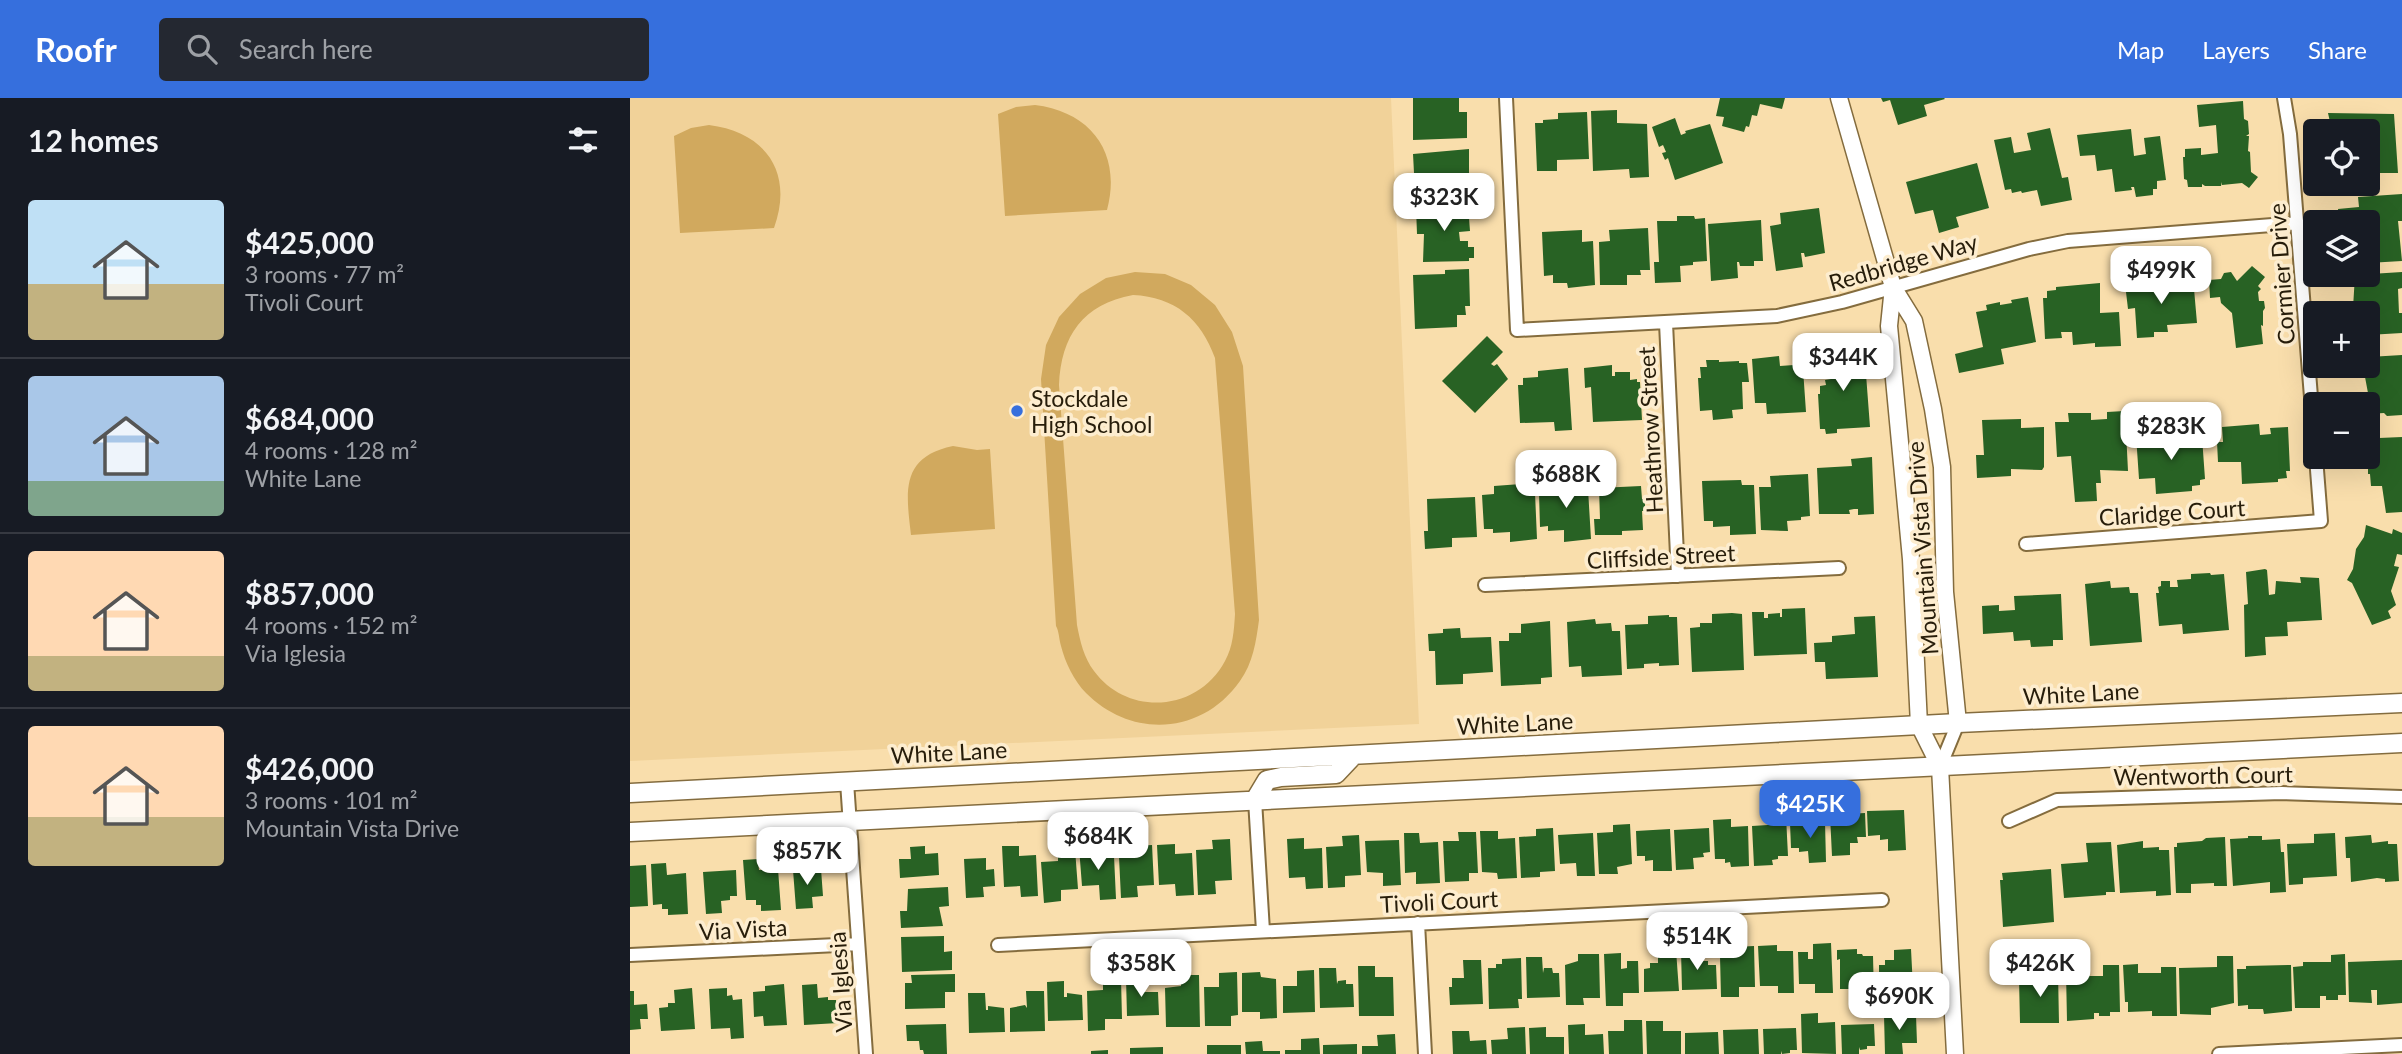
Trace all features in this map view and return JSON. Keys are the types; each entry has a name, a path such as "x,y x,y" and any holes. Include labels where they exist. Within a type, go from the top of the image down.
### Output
{"main road":[{"name":"White Lane","path":"630,793 1958,723 2402,703"},
{"path":"630,832 2402,743"},
{"path":"1255,800 1267,780 1336,774 1353,756"}],"street":[{"name":"Redbridge Way","path":"1506,98 1517,331 1777,316 1893,288 2029,248 2067,241 2298,223"},
{"name":"Mountain Vista Drive","path":"1839,98 1893,288 1914,321 1942,467 1945,592 1958,723 1940,767"},
{"name":"Cormier Drive","path":"2284,98 2290,134 2311,392"},
{"name":"Mountain Vista Drive","path":"1893,288 1889,326 1911,559 1919,725 1940,767 1955,1054"},
{"name":"Heathrow Street","path":"1666,323 1678,576"},
{"name":"Claridge Court","path":"2026,544 2321,521 2317,469"},
{"name":"Cliffside Street","path":"1485,586 1839,568"},
{"name":"Via Iglesia","path":"847,782 866,1054"},
{"name":"Wentworth Court","path":"2009,821 2057,800 2281,793 2402,797"},
{"path":"1255,800 1263,931"},
{"name":"Tivoli Court","path":"998,945 1882,900"},
{"path":"1418,923 1424,1054"},
{"name":"Via Vista","path":"630,955 858,944"},
{"path":"2219,1054 2402,1045"}],"shaded area":[{"name":"Stockdale High School","path":"630,98 1391,98 1419,724 630,761"},
{"path":"1035,105 1072,116 1098,139 1106,154 1110,171 1111,190 1107,210 1005,216 998,114 1016,107"},
{"path":"709,125 746,136 770,158 777,173 780,190 774,228 680,233 674,136 691,128"},
{"path":"1135,272 1165,274 1191,285 1215,305 1232,332 1243,366 1259,620 1251,660 1240,681 1224,699 1187,721 1145,724 1104,708 1078,683 1068,665 1056,626 1041,379 1046,345 1059,317 1080,294 1106,278","holes":["1133,295 1174,306 1194,321 1215,358 1235,614 1230,650 1213,678 1198,691 1181,699 1162,702 1125,696 1108,686 1094,671 1083,649 1077,625 1059,385 1064,352 1070,337 1088,315 1116,299"]},
{"path":"953,446 990,449 995,529 911,535 908,505 910,478 923,458"}],"building":[{"path":"1413,98 1459,98 1459,112 1467,112 1467,138 1413,140"},
{"path":"1720,98 1785,98 1782,109 1760,104 1757,116 1752,115 1749,127 1746,126 1744,132 1722,126 1724,117 1716,116"},
{"path":"1881,98 1945,99 1924,105 1927,116 1898,125 1890,100 1883,102"},
{"path":"2243,101 2244,119 2248,121 2249,134 2246,136 2249,136 2251,172 2258,177 2249,188 2242,183 2222,185 2222,182 2221,186 2202,184 2202,187 2188,187 2187,180 2184,179 2185,149 2201,148 2201,155 2218,153 2216,125 2199,127 2197,105"},
{"path":"1617,110 1617,123 1647,124 1649,177 1630,178 1629,169 1593,171 1591,111"},
{"path":"1587,112 1589,159 1557,160 1557,171 1537,171 1535,123 1558,119 1558,113"},
{"path":"2328,113 2394,114 2398,173 2380,173 2380,119 2329,119"},
{"path":"1675,118 1681,135 1686,133 1685,131 1710,124 1723,163 1675,180 1668,158 1665,160 1662,153 1666,152 1663,145 1659,147 1652,127"},
{"path":"2050,128 2062,178 2068,177 2072,200 2041,206 2037,190 2012,193 2011,189 2005,190 1994,140 2011,137 2014,153 2031,150 2027,133"},
{"path":"2131,129 2134,156 2146,154 2144,138 2160,136 2166,180 2157,181 2157,189 2153,189 2153,195 2136,197 2134,187 2131,187 2132,190 2115,192 2112,169 2097,171 2095,155 2080,156 2077,135"},
{"path":"1469,149 1469,177 1456,177 1456,180 1463,179 1463,192 1459,192 1458,202 1415,204 1414,189 1422,189 1421,173 1414,173 1413,154"},
{"path":"1977,163 1989,208 1956,217 1959,227 1939,233 1933,210 1915,214 1906,182"},
{"path":"2402,194 2402,221 2398,221 2402,261 2380,262 2380,210 2338,210 2359,207 2358,197"},
{"path":"1468,205 1470,231 1459,232 1460,241 1468,241 1468,247 1474,247 1474,258 1469,258 1469,261 1423,262 1424,234 1417,234 1416,207"},
{"path":"1819,208 1825,253 1805,257 1804,253 1801,253 1803,267 1776,271 1770,226 1781,224 1780,213"},
{"path":"1677,216 1705,218 1707,261 1680,266 1681,282 1655,283 1654,262 1659,262 1657,221 1677,221"},
{"path":"1761,220 1763,261 1754,261 1754,266 1740,266 1737,262 1738,278 1711,281 1708,224"},
{"path":"1648,228 1650,270 1640,270 1641,275 1627,275 1627,285 1600,285 1599,242 1610,241 1609,230"},
{"path":"1582,230 1582,242 1593,241 1595,285 1568,288 1567,283 1553,283 1553,275 1544,276 1542,232"},
{"path":"2252,266 2265,277 2258,286 2261,289 2258,292 2259,301 2264,301 2265,308 2263,326 2261,325 2263,344 2236,348 2232,313 2221,303 2220,297 2210,298 2209,280 2221,279 2224,273 2231,272 2237,281"},
{"path":"1469,269 1470,306 1465,306 1466,315 1457,315 1457,327 1415,329 1413,275 1445,274 1445,270"},
{"path":"2402,272 2402,288 2398,289 2402,333 2380,334 2380,301 2353,301 2354,287 2380,287 2380,273"},
{"path":"2159,274 2160,289 2167,289 2166,284 2180,284 2181,287 2194,289 2197,323 2167,325 2168,332 2154,332 2154,337 2137,338 2135,308 2128,309 2126,292 2140,291 2139,275"},
{"path":"2100,283 2100,313 2119,312 2121,346 2095,347 2095,343 2073,345 2072,332 2061,332 2062,338 2045,339 2043,298 2047,298 2047,291 2056,290 2056,287"},
{"path":"2028,297 2036,342 2001,349 2004,364 1959,373 1955,354 1983,347 1976,312 1987,310 1986,305 2012,303 2011,300"},
{"path":"1487,336 1503,352 1491,364 1497,364 1508,379 1475,413 1442,381"},
{"path":"1844,351 1844,362 1865,361 1870,427 1837,429 1837,433 1826,434 1825,429 1820,429 1818,394 1820,386 1826,385 1825,380 1831,379 1830,367 1814,368 1813,353"},
{"path":"2402,355 2402,415 2387,416 2380,413 2380,392 2368,392 2365,378 2380,378 2380,356"},
{"path":"1779,356 1780,366 1794,365 1795,370 1803,369 1806,412 1767,414 1766,403 1755,403 1752,359"},
{"path":"1706,360 1747,363 1749,382 1742,382 1743,409 1732,410 1733,418 1713,420 1712,410 1700,411 1698,378 1701,378 1700,367 1707,367"},
{"path":"1612,365 1612,376 1615,376 1615,372 1630,372 1630,380 1637,379 1637,382 1640,382 1642,420 1593,422 1591,387 1585,388 1584,368"},
{"path":"1568,368 1572,430 1555,431 1554,422 1520,423 1518,385 1523,385 1523,378 1538,377 1538,371"},
{"path":"2125,411 2128,471 2100,470 2101,483 2096,483 2097,501 2075,502 2071,456 2057,457 2055,422 2069,422 2068,413 2091,413 2091,420 2107,419 2107,412"},
{"path":"2021,419 2021,428 2044,427 2042,470 2011,469 2011,476 1977,478 1976,455 1984,455 1982,420"},
{"path":"2259,424 2260,435 2271,434 2270,428 2288,427 2290,471 2286,471 2287,478 2278,479 2278,482 2242,484 2241,462 2218,462 2217,442 2223,442 2222,427"},
{"path":"2173,433 2174,445 2186,444 2186,438 2202,437 2205,479 2200,480 2200,485 2192,486 2192,491 2156,494 2155,478 2139,479 2136,435"},
{"path":"2402,437 2402,512 2386,513 2382,486 2371,486 2368,469 2380,469 2380,438"},
{"path":"1872,457 1874,514 1858,515 1858,509 1854,509 1849,510 1850,514 1819,514 1817,468 1852,466 1851,459"},
{"path":"1808,474 1810,516 1787,521 1788,531 1761,530 1759,487 1771,487 1770,476"},
{"path":"1576,480 1577,490 1588,489 1591,539 1564,542 1564,530 1548,531 1548,526 1540,527 1539,493 1550,492 1549,481"},
{"path":"1741,480 1742,485 1754,485 1756,534 1730,535 1730,526 1713,527 1713,521 1704,521 1702,481"},
{"path":"1521,484 1521,492 1535,493 1537,539 1510,542 1510,532 1493,533 1493,529 1484,529 1482,495 1494,494 1494,486"},
{"path":"1641,486 1642,499 1645,499 1645,511 1642,511 1643,530 1622,531 1622,535 1595,535 1594,519 1600,519 1599,488"},
{"path":"1475,497 1477,537 1452,538 1452,547 1425,549 1424,531 1428,531 1427,499"},
{"path":"2366,525 2392,534 2393,529 2402,533 2402,555 2397,554 2394,566 2399,567 2391,591 2396,605 2388,611 2391,618 2372,625 2352,583 2347,580"},
{"path":"2265,569 2269,595 2275,594 2276,581 2301,583 2300,577 2319,578 2322,620 2287,622 2288,636 2265,637 2266,655 2245,657 2244,605 2248,604 2246,572"},
{"path":"2191,574 2224,574 2229,630 2183,634 2182,624 2159,626 2156,593 2159,593 2161,581 2170,581 2170,587 2178,587 2177,580 2191,579"},
{"path":"2110,581 2111,588 2129,587 2130,593 2138,593 2142,642 2090,646 2085,584"},
{"path":"2061,594 2063,640 2053,640 2053,646 2031,647 2030,640 2014,641 2013,632 1983,634 1982,606 1999,605 1999,611 2015,610 2014,596"},
{"path":"1805,608 1807,654 1754,656 1752,612 1764,612 1764,618 1768,618 1768,614 1780,613 1782,617 1782,609"},
{"path":"1712,614 1742,614 1744,670 1692,672 1690,628 1700,627 1700,623 1712,623"},
{"path":"1648,616 1677,617 1679,665 1644,664 1644,668 1627,669 1625,625 1648,624"},
{"path":"1875,616 1878,677 1826,679 1825,662 1815,662 1814,643 1832,642 1832,636 1855,634 1854,617"},
{"path":"1595,619 1596,624 1611,623 1612,631 1620,631 1622,675 1582,677 1581,666 1569,667 1567,622"},
{"path":"1550,621 1552,677 1541,678 1541,684 1501,686 1499,641 1509,641 1509,633 1521,633 1521,624"},
{"path":"1460,628 1461,638 1491,637 1493,672 1463,674 1463,684 1436,685 1435,651 1429,651 1428,634 1443,633 1443,629"},
{"path":"1904,810 1906,850 1888,851 1888,839 1880,840 1880,835 1868,836 1867,811"},
{"path":"1865,813 1866,837 1857,837 1858,843 1850,843 1850,855 1832,856 1830,815"},
{"path":"1786,816 1788,856 1778,856 1778,859 1772,860 1773,865 1754,866 1752,826 1768,825 1768,817"},
{"path":"1731,819 1731,827 1748,826 1749,866 1731,867 1730,862 1725,863 1725,859 1715,859 1713,820"},
{"path":"1825,822 1826,862 1809,863 1808,851 1799,852 1799,848 1791,848 1790,823"},
{"path":"1630,824 1632,864 1617,867 1618,874 1599,874 1597,833 1613,832 1613,825"},
{"path":"1553,828 1555,871 1540,872 1540,877 1521,878 1519,837 1536,836 1536,829"},
{"path":"1709,828 1710,852 1703,853 1704,857 1693,858 1694,869 1676,870 1674,830"},
{"path":"1670,829 1672,871 1653,871 1653,860 1645,861 1645,856 1637,856 1636,831"},
{"path":"1480,831 1498,831 1498,839 1515,838 1517,878 1498,879 1497,873 1482,872"},
{"path":"1458,832 1476,832 1478,873 1469,873 1469,881 1445,882 1443,841 1459,841"},
{"path":"1404,833 1419,833 1420,843 1438,842 1440,883 1416,884 1416,872 1405,873"},
{"path":"1593,833 1595,876 1577,876 1576,863 1560,864 1558,835"},
{"path":"2335,833 2337,876 2303,878 2303,884 2289,885 2287,844 2314,843 2314,834"},
{"path":"1359,835 1361,875 1345,876 1345,887 1328,888 1326,847 1343,846 1342,836"},
{"path":"2371,835 2372,843 2388,841 2388,844 2397,844 2399,881 2385,882 2385,879 2377,878 2351,882 2350,858 2346,858 2345,837"},
{"path":"2262,836 2262,840 2280,839 2281,852 2284,852 2286,892 2270,893 2270,882 2233,886 2230,839"},
{"path":"2225,837 2227,886 2214,886 2214,883 2191,884 2191,893 2176,893 2174,847 2177,847 2177,843"},
{"path":"1304,838 1304,849 1322,848 1323,888 1306,889 1305,877 1289,878 1287,839"},
{"path":"1230,839 1232,880 1215,881 1216,894 1198,895 1196,850 1213,849 1212,840"},
{"path":"1399,840 1401,885 1383,886 1383,873 1367,872 1365,841"},
{"path":"2143,841 2143,848 2159,847 2159,850 2169,850 2171,895 2156,896 2156,891 2120,893 2117,845"},
{"path":"2111,842 2115,892 2064,898 2061,864 2088,862 2086,843"},
{"path":"1175,844 1175,854 1192,853 1194,895 1176,896 1175,884 1159,885 1157,845"},
{"path":"1152,845 1154,885 1137,886 1138,897 1121,898 1119,857 1136,857 1135,846"},
{"path":"925,846 925,854 938,853 939,875 900,878 899,859 911,859 910,847"},
{"path":"1002,846 1019,846 1019,856 1036,855 1038,896 1021,897 1020,886 1004,887"},
{"path":"1097,846 1098,857 1114,856 1116,899 1100,900 1099,885 1082,886 1079,847"},
{"path":"1075,849 1078,889 1061,890 1061,901 1044,903 1041,862 1058,861 1058,850"},
{"path":"986,858 986,870 994,869 995,886 983,887 984,897 966,898 964,859"},
{"path":"758,859 759,870 778,869 781,910 761,911 761,905 756,905 756,900 746,900 743,860"},
{"path":"666,863 667,875 686,873 688,914 668,915 668,909 662,909 662,904 653,905 651,864"},
{"path":"646,865 648,906 630,907 630,866"},
{"path":"821,869 823,896 812,897 813,908 796,909 793,870"},
{"path":"2051,869 2054,922 2003,927 2000,880 2003,880 2002,873"},
{"path":"736,870 737,896 721,901 722,913 706,914 703,872"},
{"path":"948,887 949,906 939,907 943,926 901,928 900,911 907,911 908,889"},
{"path":"944,936 944,952 952,951 952,970 902,972 901,937"},
{"path":"1831,943 1833,993 1815,993 1815,984 1799,984 1798,952 1808,952 1808,959 1813,959 1813,944"},
{"path":"1777,945 1777,951 1793,951 1794,993 1778,993 1778,986 1760,986 1758,946"},
{"path":"1754,946 1755,987 1739,987 1739,997 1721,997 1720,956 1734,953 1734,947"},
{"path":"1697,949 1698,966 1700,961 1716,965 1717,989 1682,990 1681,950"},
{"path":"1857,949 1857,954 1873,956 1874,996 1856,997 1856,989 1840,989 1840,959 1837,960 1837,950"},
{"path":"1911,949 1913,988 1879,989 1879,965 1885,965 1885,960 1894,960 1894,950"},
{"path":"1676,950 1679,991 1644,992 1644,969 1650,968 1650,963 1658,963 1658,951"},
{"path":"1621,953 1621,969 1627,968 1627,961 1638,961 1639,993 1623,993 1623,1006 1606,1006 1604,954"},
{"path":"1578,954 1599,954 1600,998 1583,998 1584,1005 1566,1005 1565,965 1578,961"},
{"path":"2345,954 2346,995 2338,995 2338,1000 2326,1000 2326,996 2320,996 2320,1008 2295,1008 2293,967 2303,966 2303,962 2331,962 2331,955"},
{"path":"2217,956 2233,956 2234,1003 2211,1008 2211,1015 2180,1014 2179,968 2217,967"},
{"path":"1526,957 1542,957 1543,973 1544,968 1552,968 1553,973 1559,973 1560,997 1527,998"},
{"path":"1521,958 1522,999 1518,999 1519,1008 1489,1009 1488,968 1496,968 1496,964 1502,964 1502,959"},
{"path":"1463,960 1481,960 1483,1004 1450,1005 1449,987 1452,987 1452,978 1464,978"},
{"path":"2402,960 2402,1003 2377,1005 2377,990 2371,990 2372,1003 2349,1002 2348,962"},
{"path":"2138,964 2138,973 2161,973 2161,967 2176,967 2177,1016 2152,1016 2152,1011 2128,1012 2123,965"},
{"path":"2103,965 2119,965 2120,1012 2110,1012 2110,1016 2094,1013 2094,1019 2067,1021 2066,972 2079,971 2079,976 2103,976"},
{"path":"2291,965 2292,1011 2264,1014 2263,1009 2248,1009 2248,1005 2238,1006 2237,969 2246,969 2246,966"},
{"path":"1358,966 1375,966 1375,977 1393,977 1394,1016 1359,1016"},
{"path":"1319,968 1336,968 1337,984 1338,981 1346,980 1346,984 1353,984 1354,1007 1320,1008"},
{"path":"1314,970 1315,1012 1283,1013 1283,986 1297,986 1297,971"},
{"path":"1237,972 1238,1015 1231,1016 1231,1026 1205,1026 1204,987 1219,987 1219,973"},
{"path":"1260,972 1261,977 1276,979 1277,1018 1260,1019 1260,1012 1242,1012 1242,973"},
{"path":"2058,972 2059,1023 2020,1023 2019,978 2043,978 2043,973"},
{"path":"955,974 955,992 945,992 945,1008 905,1009 905,983 912,983 911,975"},
{"path":"1181,975 1199,975 1200,1027 1166,1027 1165,988 1181,986"},
{"path":"1143,977 1144,992 1158,992 1159,1015 1127,1016 1126,978"},
{"path":"1121,978 1122,1019 1105,1019 1105,1030 1088,1031 1087,991 1103,990 1103,979"},
{"path":"1064,981 1064,997 1067,997 1067,993 1082,995 1083,1020 1048,1021 1047,982"},
{"path":"784,984 787,1025 764,1026 763,1016 754,1017 753,992 765,991 765,986"},
{"path":"817,984 818,998 836,1000 838,1023 804,1025 802,985"},
{"path":"692,988 695,1029 661,1031 659,1008 675,1003 674,990"},
{"path":"727,988 727,996 732,995 733,1000 742,999 744,1038 731,1039 730,1028 711,1029 709,989"},
{"path":"630,991 634,991 634,1005 647,1004 648,1019 640,1019 641,1029 630,1030"},
{"path":"1026,991 1044,991 1045,1031 1010,1032 1010,1008 1025,1005 1027,1008"},
{"path":"968,993 985,993 986,1010 988,1006 1004,1008 1005,1032 969,1033"},
{"path":"1818,1013 1818,1023 1835,1022 1836,1054 1802,1053 1801,1014"},
{"path":"1884,1015 1916,1015 1917,1043 1902,1043 1903,1054 1885,1054"},
{"path":"1624,1020 1642,1020 1643,1054 1609,1054 1608,1031 1624,1031"},
{"path":"1646,1021 1663,1021 1663,1031 1681,1031 1681,1054 1647,1054"},
{"path":"946,1024 947,1054 924,1054 923,1050 920,1050 919,1041 907,1041 906,1025"},
{"path":"1585,1024 1585,1035 1603,1034 1604,1054 1569,1054 1568,1025"},
{"path":"1874,1024 1875,1046 1860,1050 1859,1047 1859,1054 1842,1054 1841,1025"},
{"path":"1525,1027 1526,1054 1492,1054 1491,1040 1508,1039 1507,1028"},
{"path":"1546,1027 1546,1037 1564,1037 1564,1054 1530,1054 1529,1028"},
{"path":"1796,1028 1797,1050 1782,1054 1782,1051 1781,1054 1764,1054 1763,1029"},
{"path":"1758,1029 1759,1054 1724,1054 1723,1030"},
{"path":"1452,1031 1469,1031 1470,1041 1486,1040 1487,1054 1453,1054"},
{"path":"1718,1032 1719,1054 1685,1054 1685,1033"},
{"path":"1395,1034 1396,1054 1362,1054 1362,1046 1378,1046 1377,1035"},
{"path":"1319,1038 1320,1054 1285,1054 1285,1050 1301,1050 1301,1039"},
{"path":"1262,1041 1263,1051 1280,1051 1280,1054 1246,1054 1245,1042"},
{"path":"1357,1044 1357,1054 1323,1054 1323,1045"},
{"path":"1207,1045 1241,1045 1241,1054 1207,1054"},
{"path":"1163,1047 1163,1054 1130,1054 1130,1048"},
{"path":"1108,1050 1108,1054 1091,1054 1091,1051"}],"place":[{"name":"Stockdale High School","path":"1017,411"}]}
